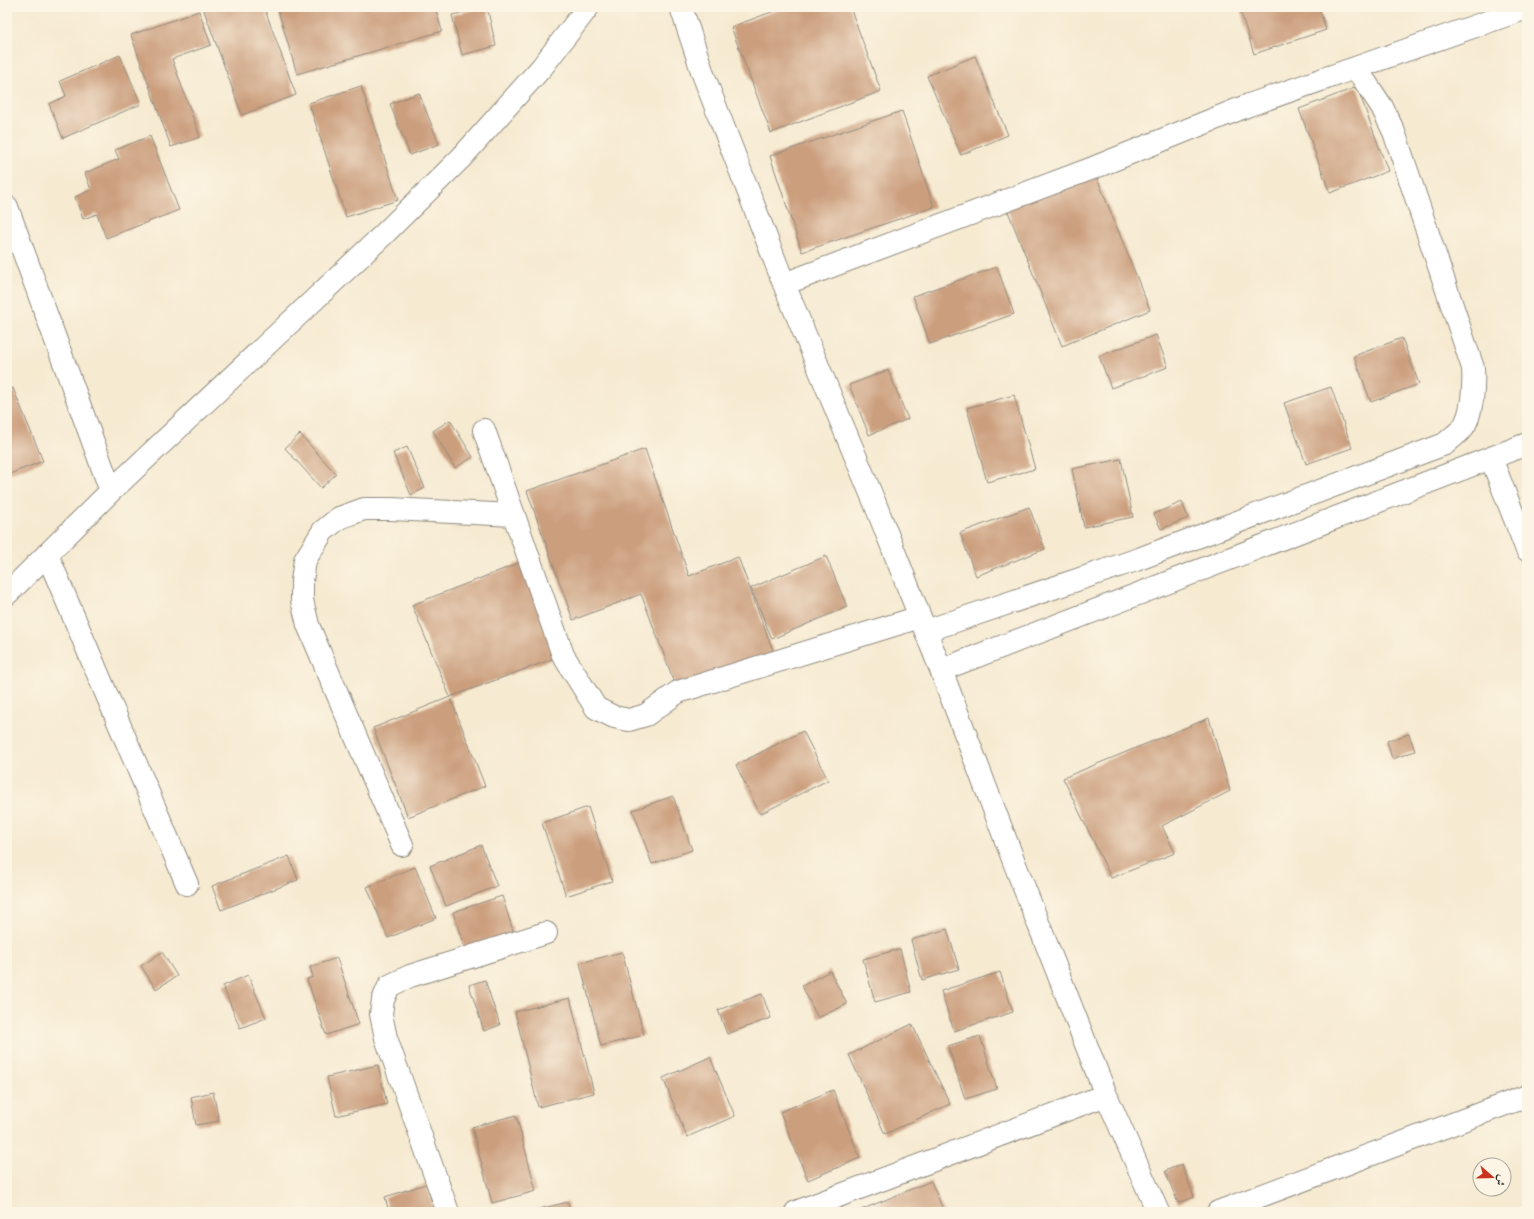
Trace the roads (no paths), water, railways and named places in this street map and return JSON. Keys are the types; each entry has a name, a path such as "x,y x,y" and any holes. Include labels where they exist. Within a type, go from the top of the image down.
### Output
{"street":[{"path":"7,594 111,491 383,234 461,158 542,67 588,7"},
{"path":"681,7 703,74 784,284 923,624 1016,867 1106,1095 1158,1212"},
{"path":"784,284 1093,168 1249,105 1527,8"},
{"path":"484,430 563,655 596,708 614,717 629,720 646,715 678,692 923,624 1136,560 1445,444 1462,428 1468,414 1474,388 1473,368 1394,132 1382,107 1356,68"},
{"path":"7,207 111,491"},
{"path":"941,670 1527,444"},
{"path":"1491,458 1527,550"},
{"path":"402,845 308,625 302,600 302,581 305,560 323,532 339,518 364,509 514,515"},
{"path":"47,554 187,884"},
{"path":"448,1212 386,1038 381,1014 383,1000 390,986 410,976 546,933"},
{"path":"796,1212 1106,1095"},
{"path":"1218,1212 1527,1096"}]}
